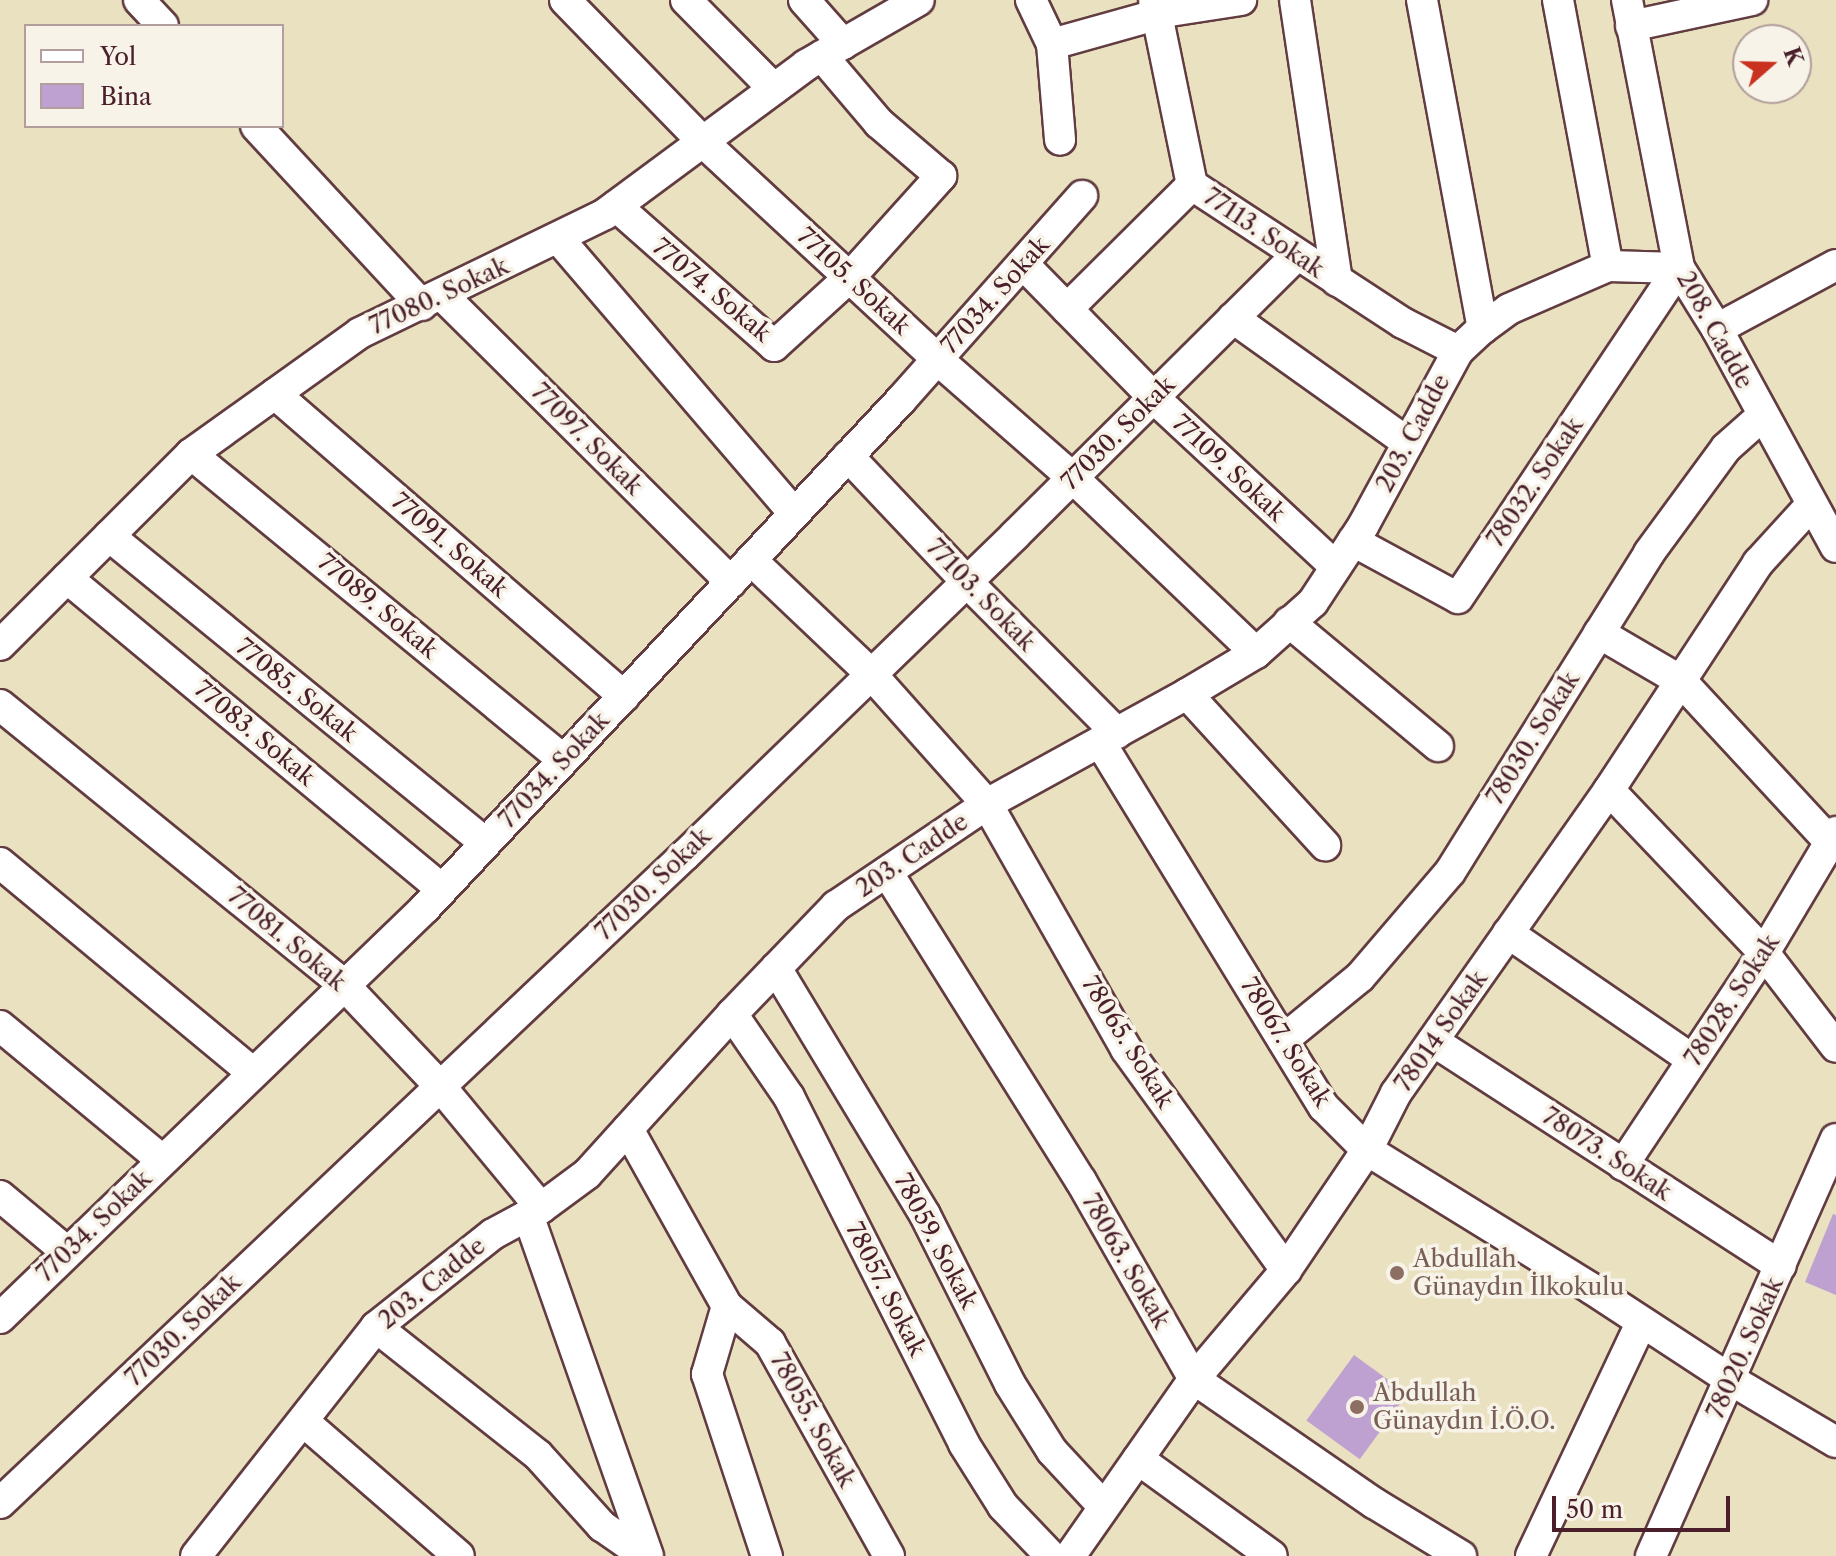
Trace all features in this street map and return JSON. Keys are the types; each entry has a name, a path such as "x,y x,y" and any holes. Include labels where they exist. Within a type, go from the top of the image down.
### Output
{"street":[{"path":"139,0 161,24"},
{"name":"77105. Sokak","path":"565,0 703,142 937,359 1073,478 1256,653"},
{"path":"686,0 774,89"},
{"path":"804,0 833,50"},
{"name":"77080. Sokak","path":"0,645 191,454 360,333 433,301 616,206 774,89 919,0"},
{"path":"1031,0 1052,44 1060,140"},
{"path":"1052,44 1155,7 1241,0"},
{"path":"1295,0 1337,281"},
{"path":"1422,0 1483,328"},
{"path":"1558,0 1608,266"},
{"path":"1629,13 1752,0"},
{"name":"77113. Sokak","path":"1155,7 1192,185 1403,323 1458,351"},
{"name":"208. Cadde","path":"1629,13 1679,268 1717,329 1836,547"},
{"name":"77074. Sokak","path":"616,206 774,346 851,276 941,176 879,123 833,50"},
{"name":"77097. Sokak","path":"258,128 433,301 741,571 871,674 987,804"},
{"path":"1067,309 1192,185"},
{"name":"77034. Sokak","path":"0,1318 442,889 848,456 1082,196"},
{"path":"558,238 794,513"},
{"name":"77030. Sokak","path":"0,1503 967,582 1297,255"},
{"name":"77109. Sokak","path":"1023,264 1154,398 1336,567"},
{"path":"1717,329 1836,265"},
{"name":"203. Cadde","path":"205,1553 376,1327 493,1234 534,1211 587,1174 732,1014 836,906 987,804 1256,653 1313,602 1353,541 1458,351 1483,328 1509,309 1608,266 1679,268"},
{"name":"78032. Sokak","path":"1353,541 1458,598 1679,268"},
{"path":"1233,318 1408,443"},
{"name":"77091. Sokak","path":"275,394 624,696"},
{"name":"78030. Sokak","path":"1283,1040 1360,977 1450,872 1649,553 1726,448 1762,416"},
{"name":"77089. Sokak","path":"191,454 564,760"},
{"name":"77103. Sokak","path":"848,456 1109,737"},
{"name":"78014 Sokak","path":"1070,1556 1194,1379 1286,1270 1367,1150 1396,1093 1609,790 1758,563 1811,505"},
{"name":"77085. Sokak","path":"109,536 485,843"},
{"name":"77083. Sokak","path":"67,578 442,889"},
{"path":"1289,622 1438,746"},
{"path":"1599,633 1681,681 1833,836"},
{"path":"1187,694 1325,845"},
{"name":"77081. Sokak","path":"0,705 344,985 440,1086 534,1211"},
{"name":"78067. Sokak","path":"1109,737 1324,1107 1367,1150 1731,1380 1836,1442"},
{"path":"1609,790 1764,953 1836,1047"},
{"name":"78065. Sokak","path":"987,804 1126,1049 1286,1270"},
{"name":"78028. Sokak","path":"1623,1165 1764,953 1833,836"},
{"path":"0,863 252,1072"},
{"name":"78063. Sokak","path":"887,872 1081,1181 1194,1379 1374,1503 1461,1556"},
{"path":"1508,933 1693,1060"},
{"name":"78059. Sokak","path":"776,968 925,1215 1010,1384 1052,1451 1104,1507"},
{"name":"78057. Sokak","path":"732,1014 789,1097 964,1444 1003,1506 1051,1556"},
{"path":"0,1026 162,1160"},
{"name":"78073. Sokak","path":"1433,1041 1781,1266"},
{"name":"78055. Sokak","path":"628,1129 727,1306 770,1343 889,1556"},
{"name":"78020. Sokak","path":"1651,1556 1836,1139"},
{"path":"0,1196 67,1252"},
{"path":"534,1211 646,1556"},
{"path":"727,1306 707,1374 767,1556"},
{"path":"1531,1556 1641,1323"},
{"path":"376,1327 538,1455 602,1526 646,1556"},
{"path":"303,1421 459,1556"},
{"path":"1138,1459 1272,1556"}],"building":[{"path":"1833,1214 1836,1215 1836,1295 1805,1282"},
{"name":"Abdullah Günaydın İ.Ö.O.","path":"1354,1355 1407,1394 1360,1459 1306,1421"}],"place":[{"name":"Abdullah Günaydın İlkokulu","path":"1397,1273"},
{"name":"Abdullah Günaydın İ.Ö.O.","path":"1357,1407"}]}
